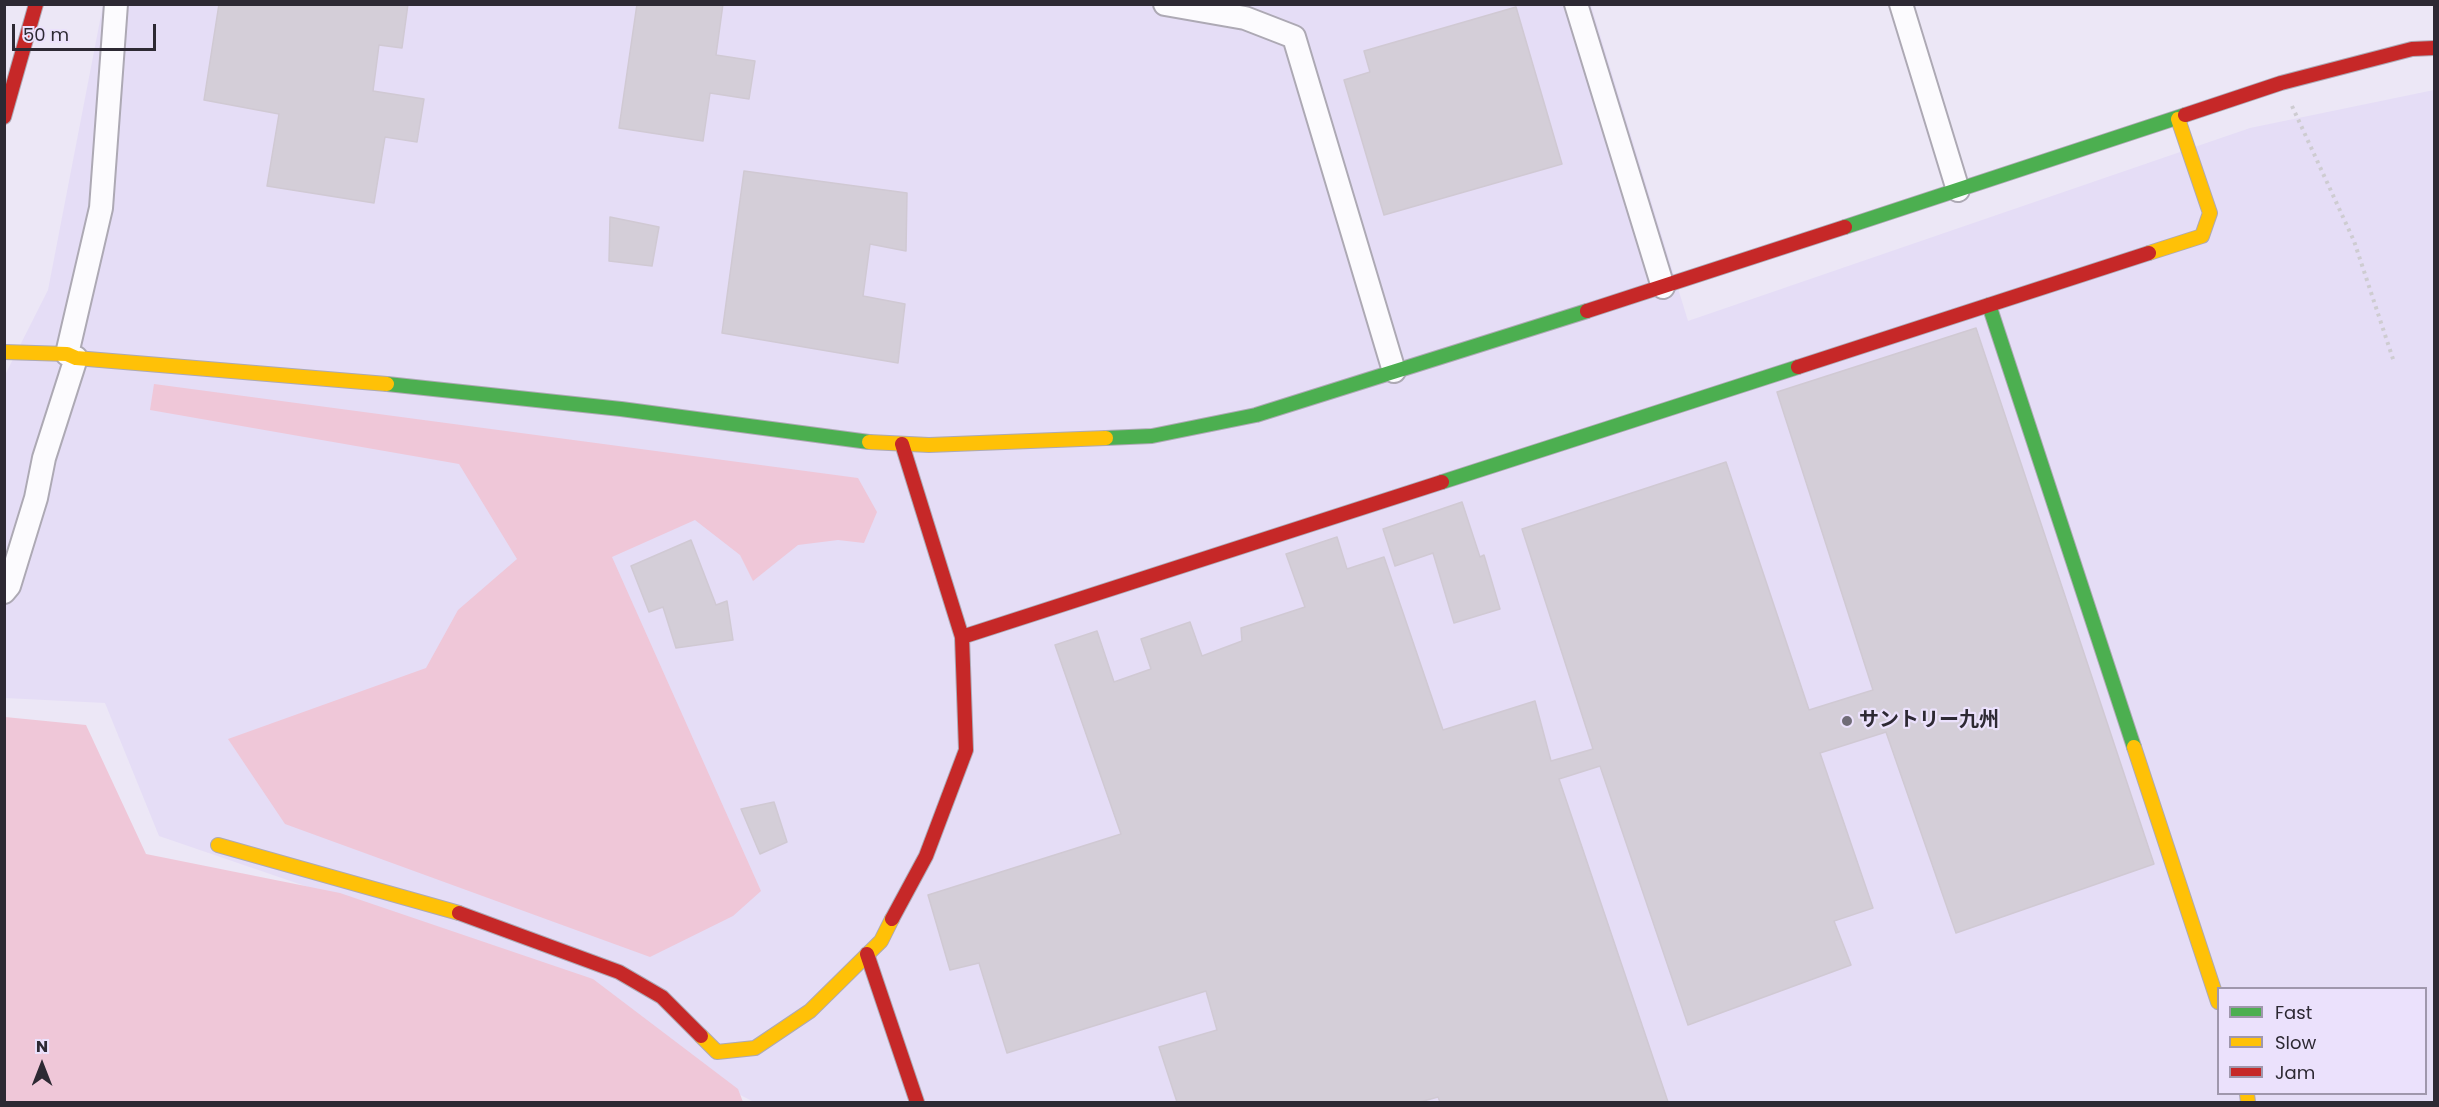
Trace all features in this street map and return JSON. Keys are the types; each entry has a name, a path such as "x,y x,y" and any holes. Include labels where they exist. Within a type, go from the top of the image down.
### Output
{"main road":[{"path":"4,117 36,4"},
{"path":"4,352 411,386 902,444 1152,436 1256,415 1663,287 2178,119 2281,83 2412,49 2434,48"},
{"path":"962,637 2202,236 2210,213 2178,119"},
{"path":"1989,305 2217,999"},
{"path":"218,845 448,909 619,972 662,997 717,1052 755,1048 810,1011 881,941 926,856 966,750 962,637 902,444"},
{"path":"867,954 917,1102"}],"street":[{"path":"4,592 9,586 36,498 44,458 72,356 101,208 116,4"},
{"path":"1165,4 1246,11 1294,38 1394,371"},
{"path":"1576,4 1663,287"},
{"path":"1901,4 1958,190"}],"path":[{"path":"2281,83 2354,241 2394,362"}],"shaded area":[{"path":"103,5 1591,5 1688,321 2250,128 2434,90 2434,1102 754,1102 384,913 159,836 105,703 5,698 4,377 48,290"},
{"path":"154,384 858,478 877,512 864,543 838,540 798,545 753,581 740,555 695,520 612,557 761,891 733,916 650,957 285,824 228,739 426,668 458,610 517,559 459,464 150,410"},
{"path":"5,717 86,725 146,854 340,893 593,979 738,1089 743,1102 5,1102"}],"building":[{"path":"219,4 408,4 402,48 379,45 373,91 424,99 417,142 385,137 374,203 267,186 279,114 204,100"},
{"path":"637,4 723,4 716,55 755,61 749,99 710,93 703,141 619,128"},
{"path":"1516,7 1562,164 1384,215 1344,80 1370,72 1364,51"},
{"path":"744,171 907,193 906,251 870,244 863,296 905,304 898,363 722,333"},
{"path":"610,217 659,227 652,266 609,261"},
{"name":"サントリー九州","path":"1976,328 2154,864 1956,933 1886,732 1820,753 1873,908 1834,921 1851,965 1688,1025 1600,766 1559,779 1668,1102 1440,1102 1438,1097 1420,1102 1177,1102 1159,1047 1217,1030 1206,991 1007,1053 979,963 950,970 928,895 1121,834 1055,645 1097,631 1114,682 1151,669 1141,639 1190,622 1202,656 1242,641 1241,628 1305,607 1286,554 1337,537 1347,569 1384,557 1443,730 1535,701 1551,761 1593,749 1522,529 1726,462 1809,710 1873,690 1777,392"},
{"path":"1462,502 1480,557 1484,555 1500,609 1454,623 1433,553 1395,566 1383,529"},
{"path":"691,540 716,605 727,601 733,640 676,648 663,607 649,612 631,566"},
{"path":"774,802 787,842 760,854 741,809"}],"traffic: fast":[{"path":"1845,227 2185,115"},
{"path":"1989,305 2134,747"},
{"path":"1106,438 1152,436 1256,415 1587,311"},
{"path":"1442,482 1798,367"},
{"path":"387,384 621,409 869,442"}],"traffic: slow":[{"path":"2149,253 2202,236 2210,213 2178,119"},
{"path":"4,352 67,354 76,358 387,384"},
{"path":"869,442 929,445 1106,438"},
{"path":"2134,747 2217,999"},
{"path":"218,845 459,913"},
{"path":"701,1036 717,1052 755,1048 810,1011 881,941 892,919"},
{"path":"2247,1095 2248,1102"}],"traffic: jam":[{"path":"4,117 36,4"},
{"path":"2185,115 2281,83 2412,49 2434,48"},
{"path":"1587,311 1845,227"},
{"path":"1798,367 2149,253"},
{"path":"892,919 926,856 966,750 962,637 902,444"},
{"path":"962,637 1442,482"},
{"path":"459,913 619,972 662,997 701,1036"},
{"path":"867,954 917,1102"}],"place":[{"name":"サントリー九州","path":"1847,721"}]}
